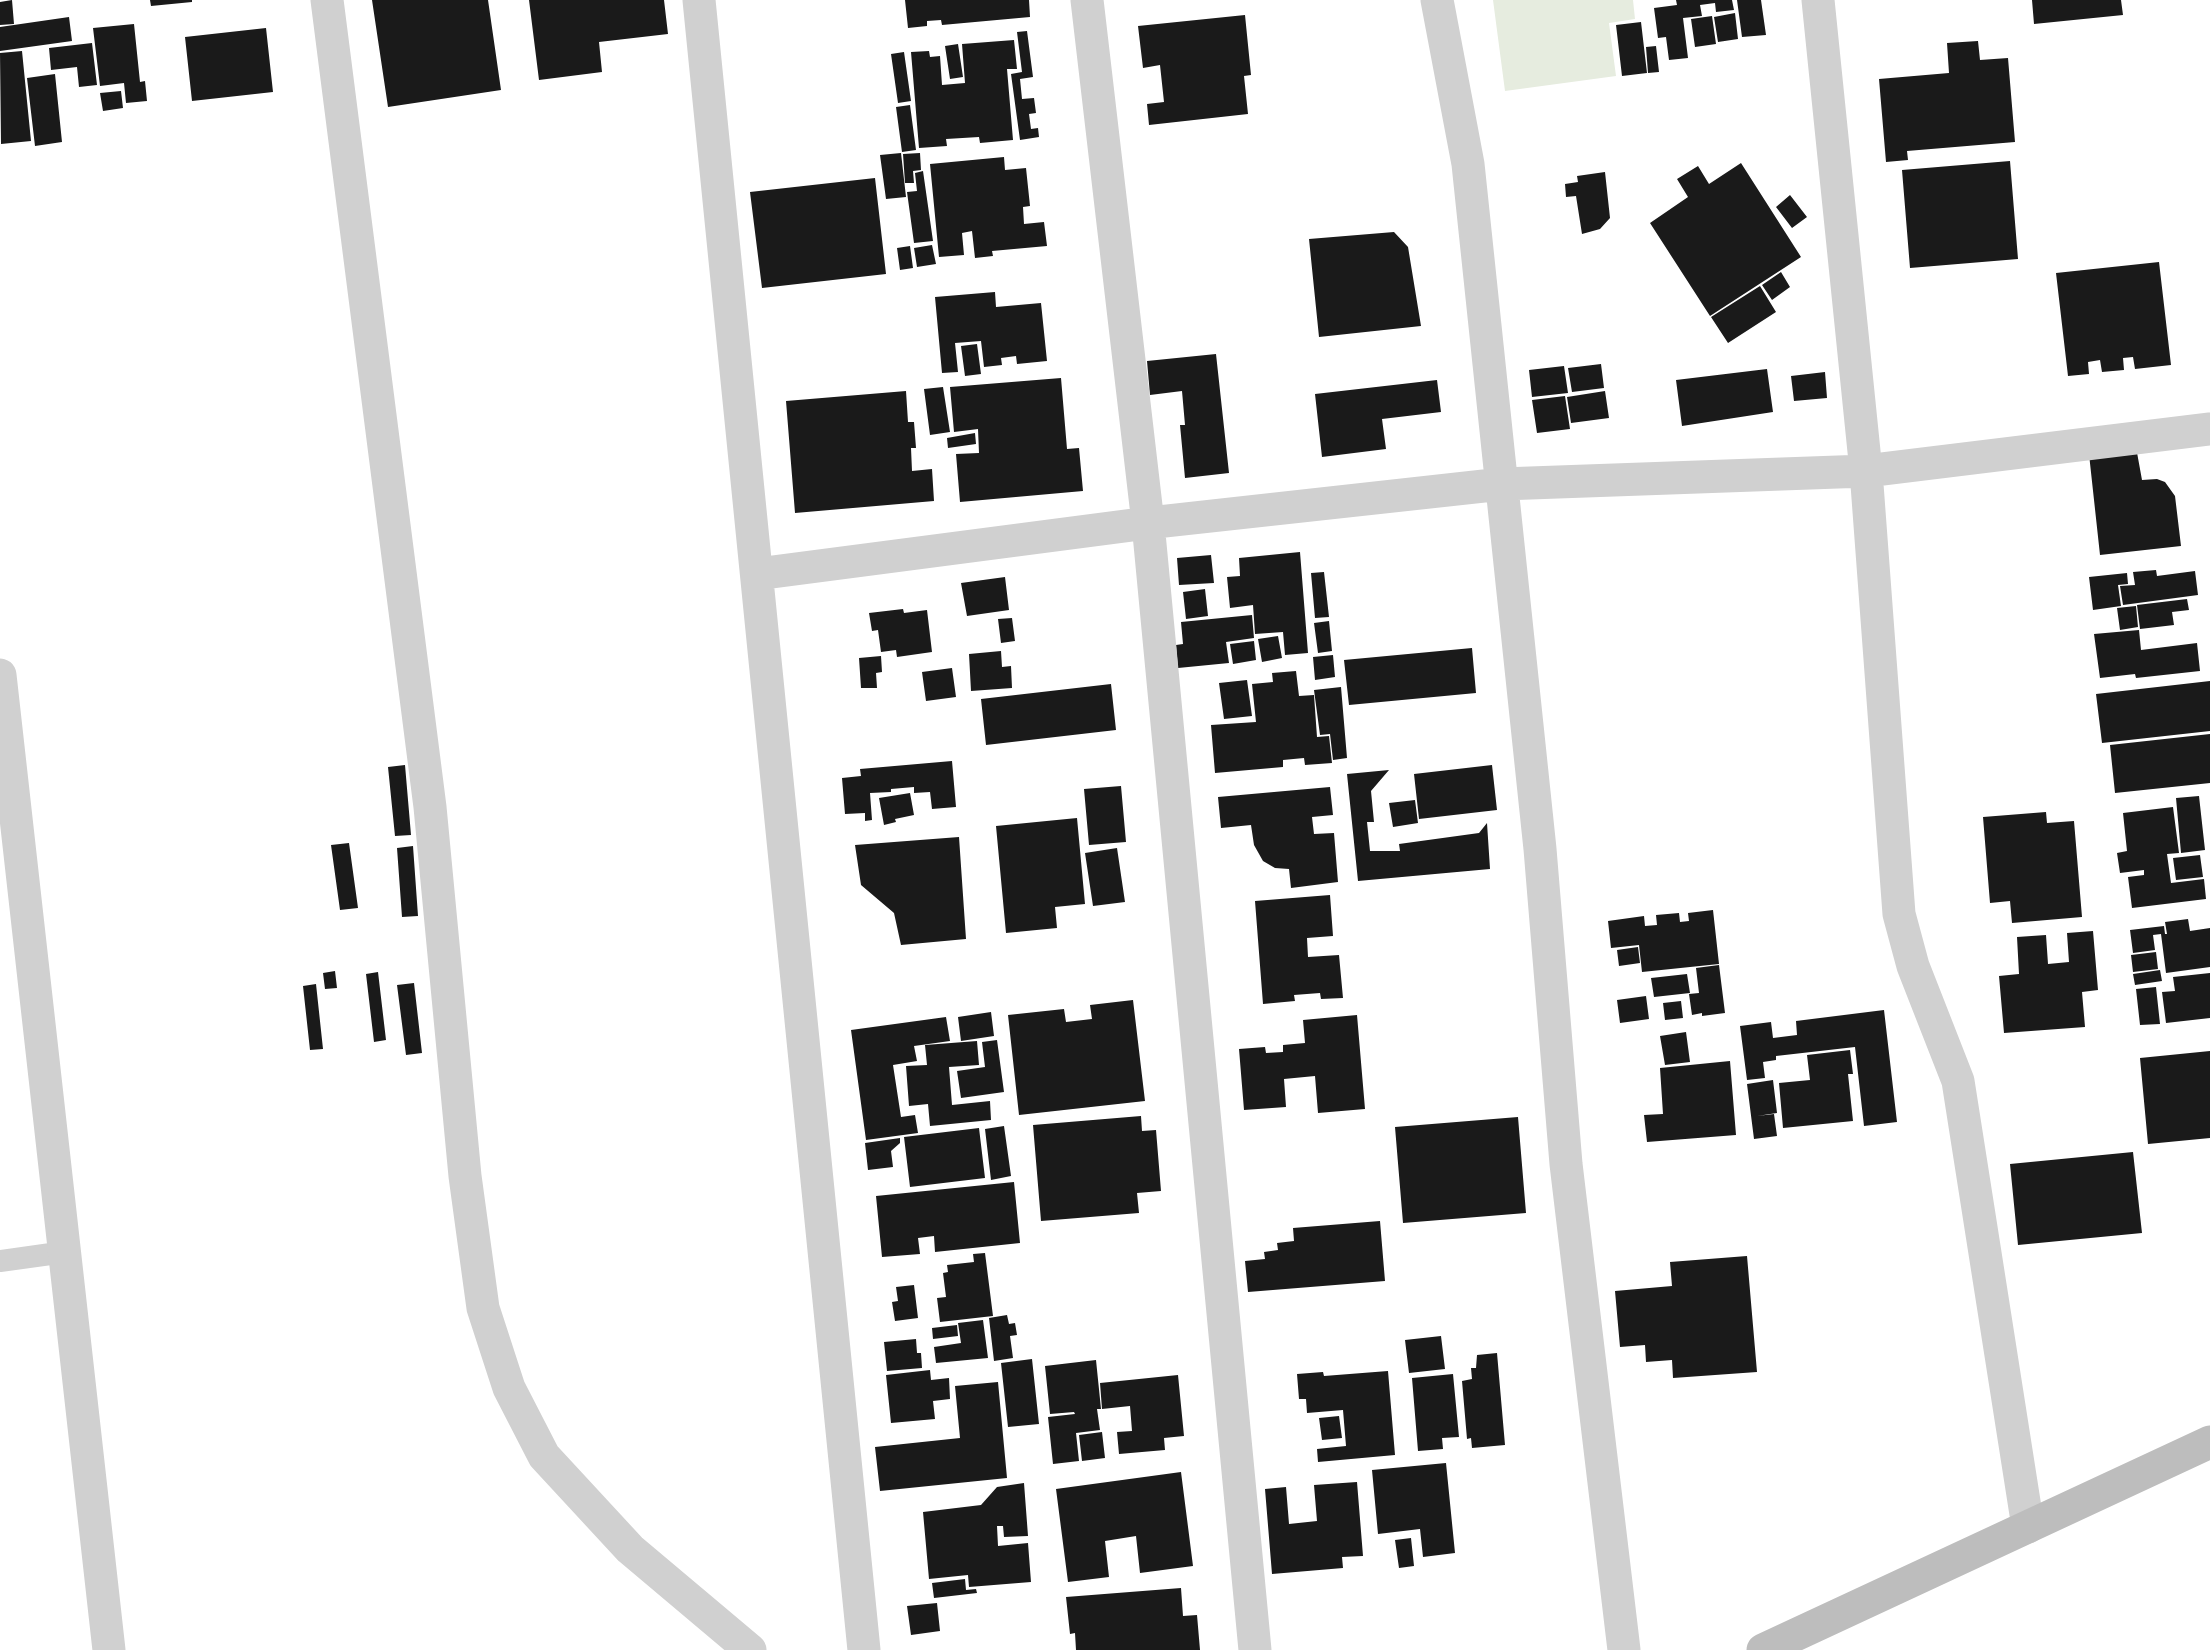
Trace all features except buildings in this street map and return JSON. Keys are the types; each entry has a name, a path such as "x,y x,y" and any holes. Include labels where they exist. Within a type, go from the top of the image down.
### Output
{"street":[{"path":"327,0 430,807 465,1176 483,1308 509,1388 544,1456 630,1549 750,1650"},
{"path":"699,0 864,1650"},
{"path":"1087,0 1148,523 1255,1650"},
{"path":"1437,0 1468,164 1540,849 1566,1164 1624,1650"},
{"path":"1818,0 1866,471 1899,914 1912,966 1958,1081 2028,1527"},
{"path":"757,574 1148,523 1502,484 1866,471 2210,429"},
{"path":"0,675 109,1650"},
{"path":"1762,1650 2210,1442"}],"lane":[{"path":"0,1261 65,1252"}],"shaded area":[{"path":"1493,0 1633,0 1635,19 1609,23 1616,76 1505,91"}]}
